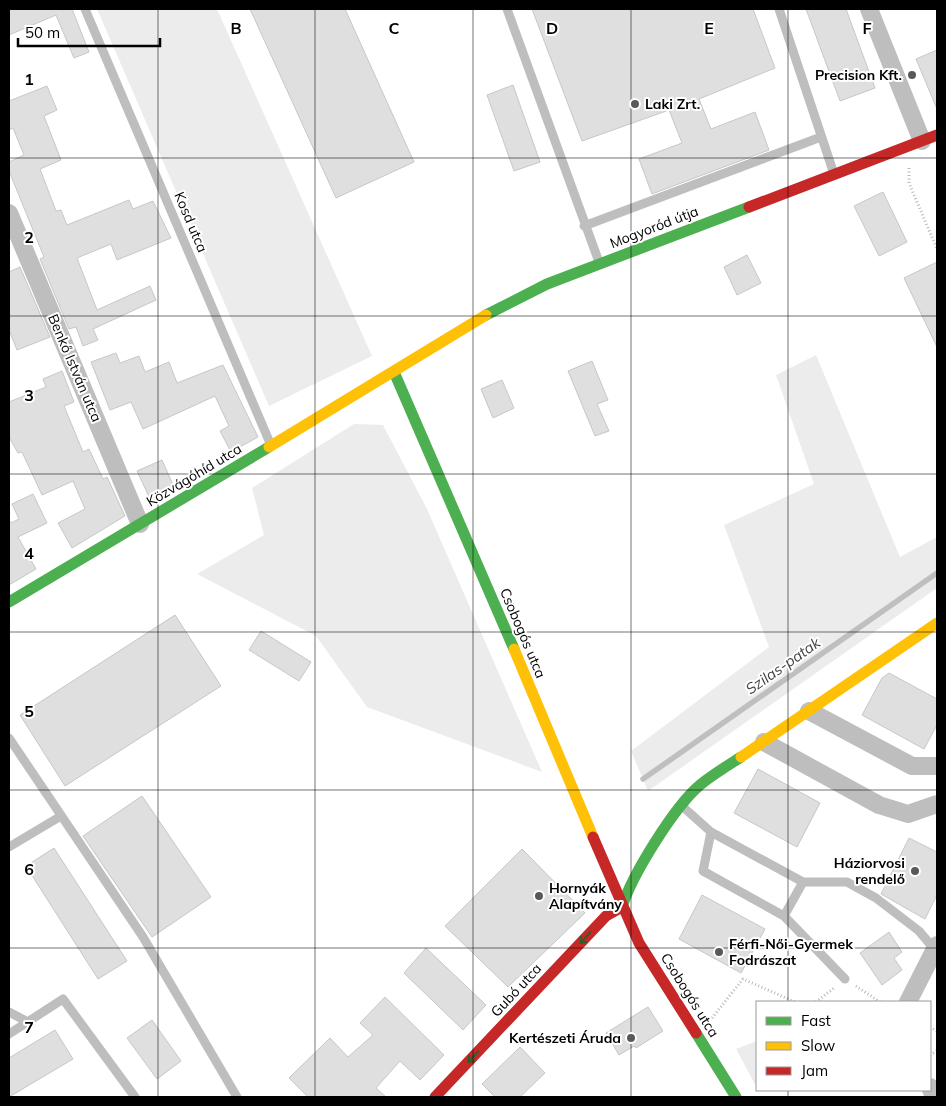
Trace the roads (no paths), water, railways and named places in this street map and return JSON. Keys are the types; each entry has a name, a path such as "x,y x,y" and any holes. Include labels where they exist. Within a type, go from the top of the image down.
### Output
{"street":[{"path":"869,9 925,140"},
{"name":"Mogyoród útja","path":"394,372 470,323 547,284 925,140"},
{"name":"Benkő István utca","path":"9,212 140,524"},
{"name":"Közvágóhíd utca","path":"9,602 394,372"},
{"name":"Csobogós utca","path":"394,372 455,510 622,907 639,943 736,1097"},
{"path":"622,907 628,888 680,804 700,785 937,623"},
{"path":"809,711 912,766 937,766"},
{"path":"764,742 879,805 908,814 937,804"},
{"name":"Gubó utca","path":"435,1097 606,916 622,907"},
{"path":"909,1001 936,948"}],"lane":[{"name":"Kosd utca","path":"84,9 271,446"},
{"path":"507,9 599,264"},
{"path":"779,9 834,174"},
{"path":"584,226 821,137"},
{"path":"9,738 143,937 237,1097"},
{"path":"680,804 711,832 803,882 847,882 876,898 919,931 936,948"},
{"path":"9,847 61,816"},
{"path":"711,832 703,871 784,916 845,979"},
{"path":"784,916 803,882"},
{"path":"9,1034 63,999 135,1097"},
{"path":"9,1012 28,1022"}],"waterway":[{"name":"Szilas-patak","path":"643,779 937,573"}],"place":[{"name":"Precision Kft.","path":"912,75"},
{"name":"Laki Zrt.","path":"635,104"},
{"name":"Háziorvosi rendelő","path":"915,871"},
{"name":"Hornyák Alapítvány","path":"539,896"},
{"name":"Férfi-Női-Gyermek Fodrászat","path":"719,952"},
{"name":"Kertészeti Áruda","path":"631,1038"}]}
